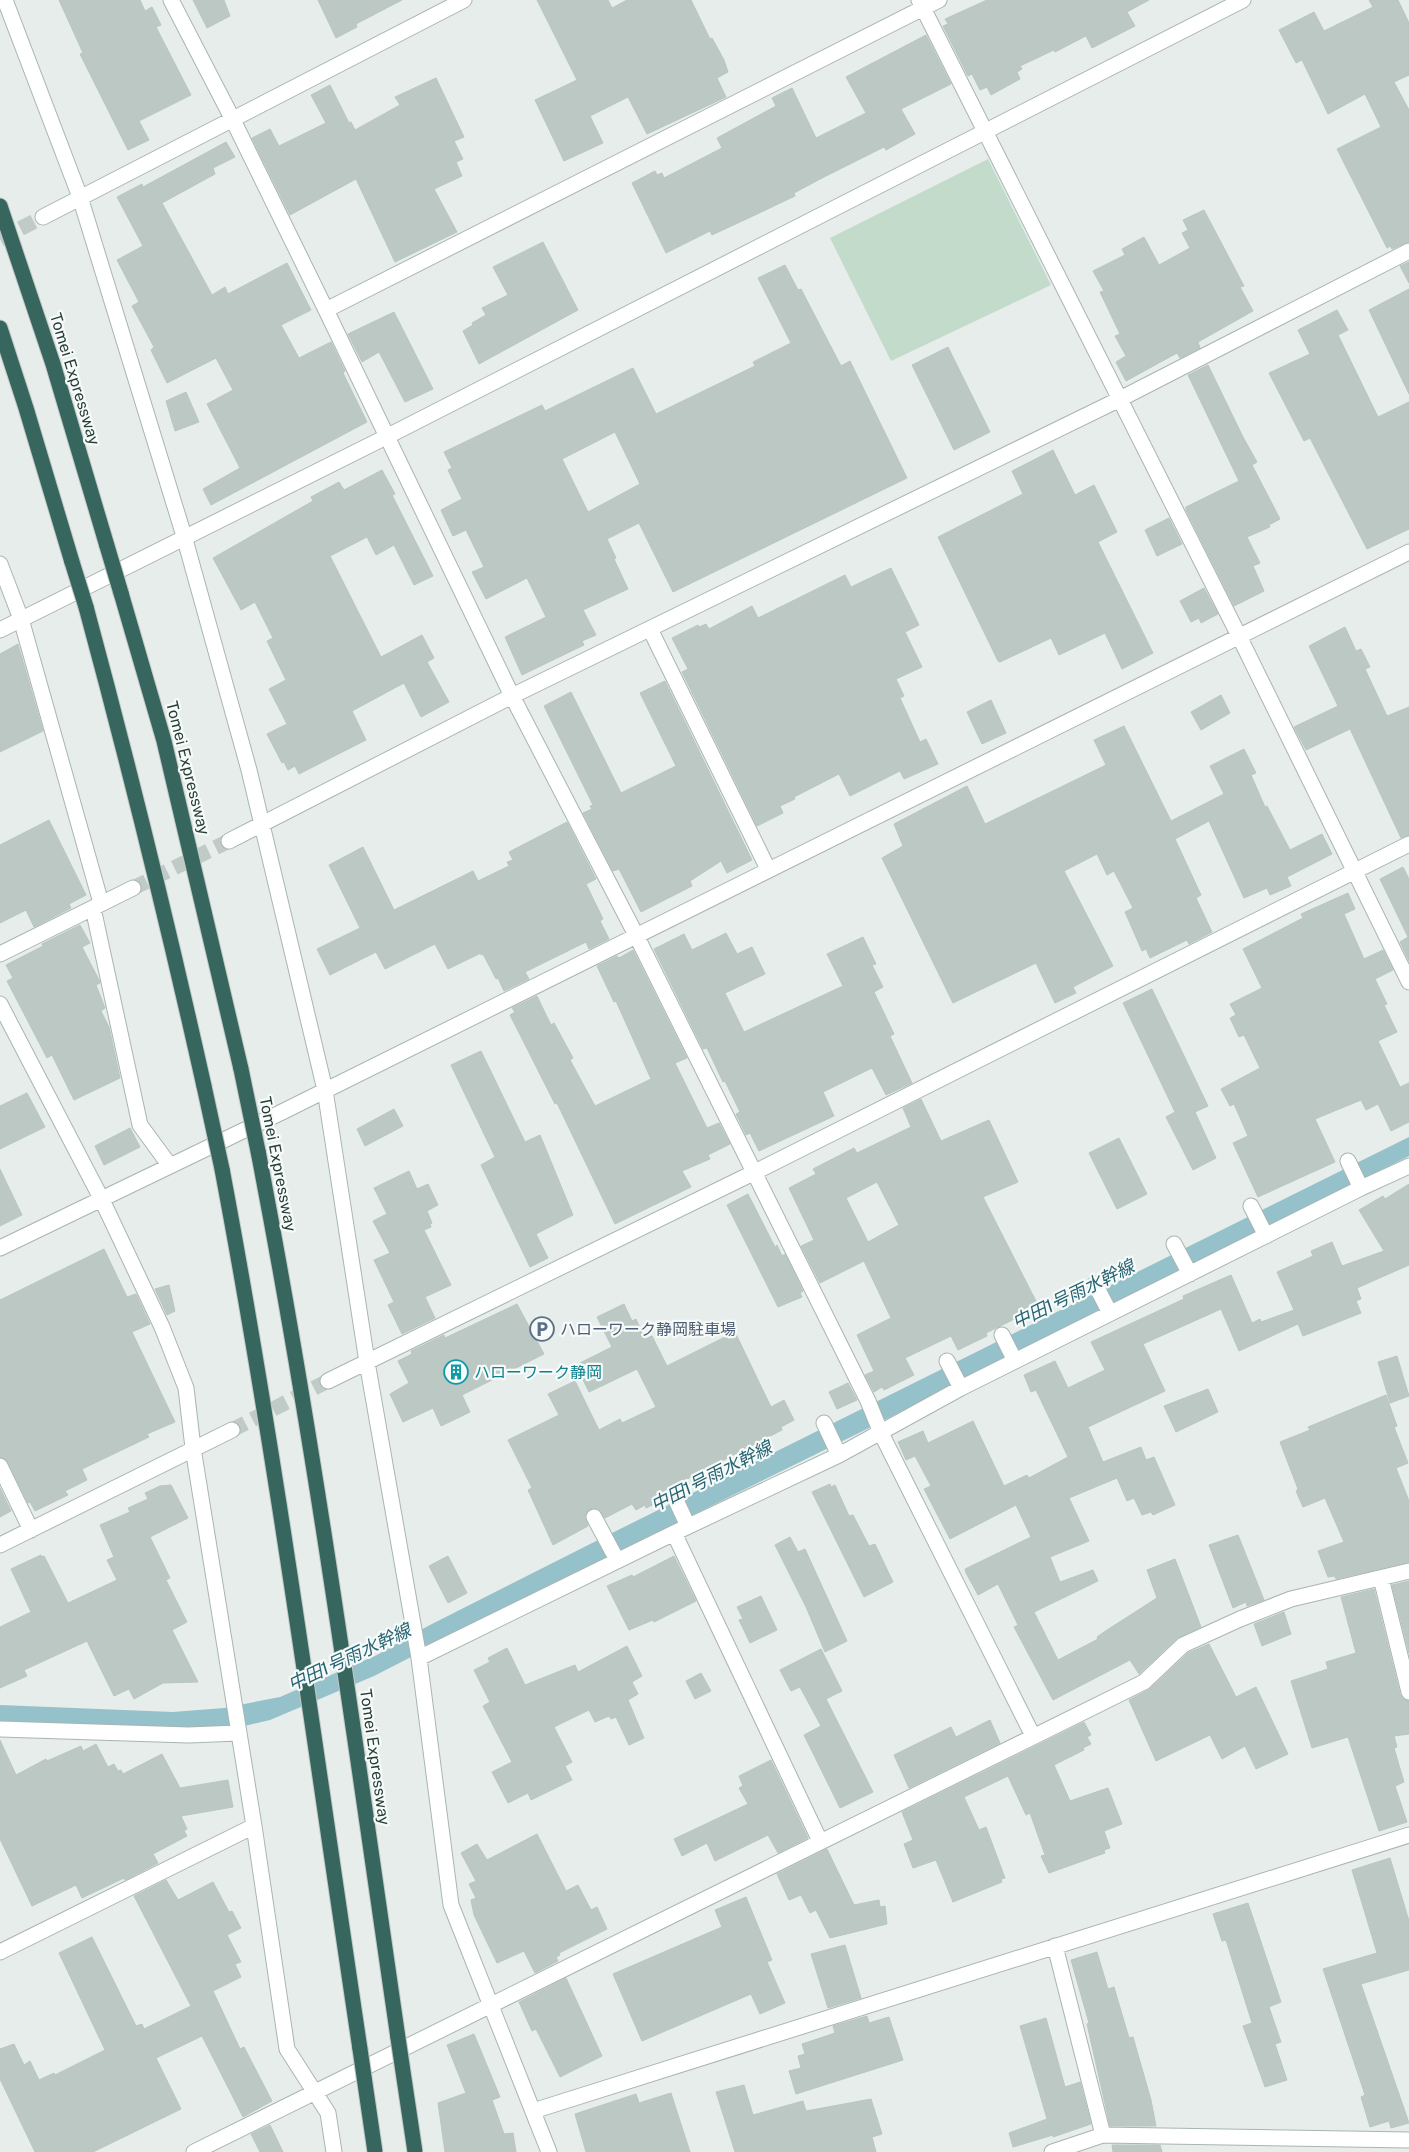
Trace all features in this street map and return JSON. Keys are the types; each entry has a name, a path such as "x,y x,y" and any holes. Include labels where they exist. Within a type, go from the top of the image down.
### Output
{"highway":[{"name":"Tomei Expressway","path":"0,206 53,364 164,741 241,1070 278,1252 310,1442 415,2152"},
{"path":"0,328 86,607 129,767 172,941 222,1169 246,1297 375,2152"}],"street":[{"path":"4,0 80,197 184,536 249,770 325,1090 367,1362 414,1630 451,1905 549,2152"},
{"path":"171,0 232,118 512,696 636,935 1033,1736"},
{"path":"43,217 464,0"},
{"path":"326,310 921,4 939,0"},
{"path":"0,630 184,536 386,437 1243,0"},
{"path":"921,4 1239,636 1409,982"},
{"path":"229,841 512,696 1120,399 1409,251"},
{"path":"0,1248 325,1090 1409,552"},
{"path":"0,564 20,619 97,906 140,1125 170,1166"},
{"path":"650,628 768,869"},
{"path":"328,1381 753,1173 1409,844"},
{"path":"0,954 133,888"},
{"path":"0,1004 102,1200 162,1326 186,1388 193,1448 254,1826 287,2049 314,2094 328,2113 334,2152"},
{"path":"1348,1161 1359,1183"},
{"path":"418,1657 614,1556 674,1533 686,1520 879,1427 959,1383 1359,1183 1409,1166"},
{"path":"1251,1206 1264,1231"},
{"path":"1174,1244 1187,1269"},
{"path":"1096,1284 1108,1309"},
{"path":"1002,1335 1013,1357"},
{"path":"947,1361 959,1383"},
{"path":"824,1423 836,1448"},
{"path":"0,1545 232,1430"},
{"path":"0,1466 31,1530"},
{"path":"674,1496 686,1520"},
{"path":"594,1517 614,1556"},
{"path":"674,1533 820,1841"},
{"path":"194,2152 1144,1682 1183,1645 1240,1619 1291,1599 1409,1570"},
{"path":"1381,1578 1409,1692"},
{"path":"0,1729 189,1735 238,1732"},
{"path":"0,1952 254,1826"},
{"path":"533,2111 1409,1835"},
{"path":"1055,1946 1103,2135"},
{"path":"1052,2152 1103,2135 1409,2140"}],"green space":[{"path":"988,159 1051,285 891,361 830,238"}],"water":[{"path":"1409,1137 1409,1156 867,1429 557,1582 374,1676 270,1720 227,1730 0,1724 0,1705 173,1712 224,1708 280,1697 377,1655 428,1626 610,1534"}],"building":[{"path":"59,0 140,0 145,11 152,7 161,25 156,27 191,95 139,121 149,140 128,150 80,54 83,53"},
{"path":"193,0 224,0 230,16 207,28"},
{"path":"318,0 402,0 356,24 357,27 336,38"},
{"path":"537,0 608,0 612,8 627,0 691,0 710,39 712,38 724,60 728,72 717,78 726,97 647,134 628,97 590,116 603,143 564,161 535,100 577,80"},
{"path":"987,0 1149,0 1127,12 1135,26 1092,48 1086,36 1055,52 1054,50 1020,66 1022,69 1017,72 1020,79 991,95 987,87 980,90 972,74 968,76 943,26 948,24 945,19"},
{"path":"1369,0 1398,0 1409,23 1409,75 1394,82 1409,110 1409,242 1392,249 1390,246 1387,248 1337,149 1381,127 1365,94 1328,114 1302,60 1296,63 1279,30 1314,12 1324,31 1373,7"},
{"path":"926,35 951,84 901,109 915,134 886,150 884,147 824,177 794,193 795,196 712,235 710,231 666,253 632,183 655,171 657,175 662,173 664,178 722,148 717,138 776,106 772,98 792,88 816,138 866,113 846,77"},
{"path":"436,78 464,137 454,141 463,159 456,162 462,176 434,189 457,232 395,262 356,179 290,215 252,138 270,129 279,146 326,123 311,95 330,85 349,123 351,122 355,130 400,105 395,97"},
{"path":"226,142 235,157 213,168 215,174 162,203 212,295 225,287 228,294 287,263 311,310 281,325 299,358 331,342 345,371 343,373 367,422 211,505 203,489 240,468 207,404 233,390 216,358 167,383 151,350 154,347 132,306 139,302 117,260 143,246 117,197 142,184 143,187"},
{"path":"1204,210 1244,286 1240,287 1253,311 1198,342 1200,348 1180,358 1177,353 1126,381 1116,362 1126,356 1115,336 1120,334 1100,292 1104,291 1093,271 1125,255 1122,249 1144,237 1159,265 1190,248 1182,233 1188,230 1183,220"},
{"path":"543,242 578,310 479,364 463,331 486,315 482,308 508,295 493,267"},
{"path":"1409,262 1409,283 1400,266"},
{"path":"785,265 798,290 801,289 841,366 850,361 907,478 673,592 639,523 607,539 628,589 583,610 596,635 582,641 584,645 522,675 505,637 546,617 527,578 486,599 472,572 484,567 466,530 453,536 441,510 462,499 448,470 452,468 444,452 542,405 545,411 633,368 656,414 755,366 753,362 791,343 758,278","holes":["615,432 640,484 588,512 562,459"]},
{"path":"1409,289 1409,394 1369,310"},
{"path":"1337,310 1348,330 1338,335 1378,417 1409,402 1409,529 1367,549 1310,438 1304,441 1269,373 1310,354 1298,330"},
{"path":"394,312 433,389 405,402 379,352 362,362 348,334"},
{"path":"948,347 990,432 954,450 912,365"},
{"path":"1208,365 1257,462 1252,465 1280,519 1269,525 1270,527 1247,537 1260,563 1253,566 1264,591 1234,606 1186,510 1186,507 1239,481 1188,375"},
{"path":"186,392 199,422 175,431 166,401"},
{"path":"1053,450 1075,495 1094,485 1117,532 1098,542 1153,653 1122,669 1105,633 1059,655 1051,638 1000,662 998,661 938,537 1023,494 1012,471"},
{"path":"382,470 395,494 392,495 433,576 414,585 394,545 376,555 367,537 330,556 381,657 422,635 434,658 427,662 449,702 421,717 404,683 352,711 366,740 299,774 295,766 288,770 284,762 282,763 267,734 287,724 269,689 286,680 267,641 273,638 255,602 241,610 213,558 313,501 311,497 339,482 344,490"},
{"path":"1169,518 1182,544 1157,556 1145,530"},
{"path":"891,568 919,625 905,632 922,667 896,679 904,696 900,698 920,742 926,739 938,764 904,779 900,771 850,796 839,774 794,797 795,799 780,806 783,813 757,826 682,672 688,669 672,638 698,625 699,627 706,624 709,629 752,606 758,618 845,575 851,587"},
{"path":"1204,588 1218,614 1201,623 1199,618 1191,622 1180,601"},
{"path":"1345,627 1356,651 1361,649 1370,667 1365,669 1387,716 1409,707 1409,835 1401,838 1350,729 1306,750 1294,727 1338,706 1309,646"},
{"path":"18,644 43,731 0,752 0,654"},
{"path":"665,681 752,860 727,873 721,861 690,881 692,886 641,912 619,869 613,871 583,813 592,809 590,806 593,805 544,706 571,692 621,793 676,766 640,693"},
{"path":"1221,695 1230,713 1201,730 1191,712"},
{"path":"991,700 1006,733 982,744 967,712"},
{"path":"1124,726 1171,821 1224,794 1210,766 1244,749 1256,773 1251,775 1265,807 1267,806 1290,850 1322,834 1332,854 1287,877 1291,886 1270,895 1267,888 1244,898 1209,821 1175,839 1201,895 1196,898 1212,932 1189,944 1187,940 1150,958 1146,949 1142,951 1125,912 1133,908 1114,871 1107,875 1097,854 1064,871 1113,966 1073,987 1076,993 1055,1003 1036,963 953,1003 882,858 903,846 894,824 967,786 985,824 1106,765 1094,740"},
{"path":"49,820 86,895 69,904 71,908 34,927 26,910 0,923 0,845"},
{"path":"567,822 596,879 586,884 603,919 600,921 609,939 589,949 586,942 525,972 529,979 504,991 483,954 481,955 481,953 448,969 435,944 385,969 376,952 330,975 317,949 360,928 329,865 363,847 394,910 473,871 478,881 509,866 507,862 513,860 509,852"},
{"path":"1403,867 1409,879 1409,961 1400,942 1408,937 1380,879"},
{"path":"1348,893 1355,909 1344,914 1364,959 1383,950 1393,970 1375,979 1387,1004 1384,1005 1397,1032 1378,1041 1400,1087 1409,1083 1409,1122 1391,1131 1378,1104 1366,1110 1361,1100 1315,1119 1335,1162 1258,1197 1233,1143 1248,1136 1234,1104 1230,1106 1221,1089 1260,1068 1244,1035 1239,1037 1230,1018 1236,1015 1230,1004 1262,988 1243,949 1303,918 1301,914"},
{"path":"80,925 90,943 82,947 100,983 96,985 105,1008 101,1011 109,1027 120,1078 74,1100 52,1055 47,1058 7,981 13,978 6,965"},
{"path":"726,933 737,954 752,947 765,974 725,993 744,1032 843,986 827,954 863,937 876,964 872,965 883,987 874,992 894,1034 890,1036 912,1083 886,1095 872,1068 823,1092 834,1116 759,1151 750,1133 746,1135 736,1114 740,1112 725,1081 723,1082 707,1048 703,1049 654,949 684,934 692,950"},
{"path":"633,950 687,1058 675,1063 707,1128 719,1123 730,1144 708,1155 710,1159 682,1171 691,1187 615,1224 557,1103 555,1104 510,1015 515,1012 512,1008 537,996 551,1025 554,1023 573,1058 570,1060 595,1106 651,1079 616,1001 614,1002 597,966 617,956 619,958"},
{"path":"1152,989 1208,1106 1195,1112 1216,1158 1193,1170 1166,1117 1175,1112 1123,1003"},
{"path":"481,1051 525,1142 540,1135 573,1215 536,1234 548,1258 530,1267 481,1165 495,1157 451,1065"},
{"path":"27,1093 45,1127 0,1149 0,1106"},
{"path":"921,1099 941,1141 989,1120 1018,1182 983,1197 1039,1307 986,1333 987,1336 958,1350 951,1336 905,1358 914,1375 884,1390 882,1387 874,1392 865,1375 874,1371 857,1335 891,1318 864,1261 820,1283 801,1246 814,1240 789,1188 816,1174 813,1169 854,1148 857,1153 911,1127 903,1108","holes":["877,1182 899,1225 868,1242 846,1198"]},
{"path":"394,1109 403,1126 365,1146 357,1129"},
{"path":"130,1128 140,1147 104,1165 95,1146"},
{"path":"1119,1138 1147,1194 1117,1209 1089,1153"},
{"path":"0,1169 22,1215 0,1226"},
{"path":"409,1171 417,1189 428,1184 438,1205 427,1211 432,1223 430,1224 431,1227 424,1230 451,1285 425,1297 435,1318 402,1334 388,1305 394,1302 374,1260 390,1253 373,1221 387,1214 374,1188"},
{"path":"1409,1184 1409,1265 1357,1288 1361,1299 1356,1301 1361,1313 1303,1336 1298,1324 1239,1351 1221,1309 1143,1344 1165,1391 1088,1427 1103,1462 1141,1447 1146,1460 1154,1457 1175,1505 1153,1515 1151,1512 1142,1515 1134,1498 1127,1501 1117,1478 1069,1498 1089,1541 1050,1557 1060,1582 1093,1570 1098,1581 1034,1612 1058,1660 1098,1639 1097,1637 1107,1630 1157,1598 1147,1570 1175,1559 1201,1627 1177,1638 1139,1674 1130,1660 1053,1700 1014,1627 1018,1625 998,1584 978,1595 965,1569 1031,1537 1016,1505 950,1539 924,1489 931,1486 915,1456 906,1460 898,1442 923,1431 928,1443 973,1421 1004,1486 1027,1475 1029,1478 1068,1457 1036,1390 1031,1392 1024,1375 1055,1361 1068,1388 1105,1370 1091,1342 1184,1299 1183,1296 1231,1275 1252,1323 1260,1319 1261,1322 1294,1310 1277,1272 1313,1256 1311,1251 1332,1242 1342,1266 1384,1251 1359,1210 1383,1196 1385,1199"},
{"path":"748,1194 775,1247 777,1245 782,1256 785,1254 803,1291 800,1293 802,1297 778,1307 727,1205"},
{"path":"104,1249 127,1297 136,1294 150,1324 132,1332 175,1422 147,1434 149,1437 82,1469 87,1480 65,1491 68,1495 35,1511 30,1502 28,1503 8,1462 0,1457 0,1300"},
{"path":"169,1285 175,1311 167,1315 155,1289"},
{"name":"ハローワーク静岡","path":"517,1304 544,1354 462,1395 470,1412 441,1426 433,1408 403,1422 390,1394 409,1383 398,1361 412,1354 411,1351 444,1335 445,1338"},
{"path":"624,1304 632,1321 636,1319 645,1339 652,1336 667,1366 735,1332 771,1407 784,1400 794,1420 781,1427 782,1430 664,1491 665,1499 646,1508 645,1505 636,1510 632,1504 605,1518 598,1509 590,1509 585,1516 588,1526 553,1545 528,1490 532,1488 508,1440 559,1415 548,1394 575,1381 599,1430 620,1419 622,1423 656,1407 637,1369 589,1392 576,1365 612,1347 597,1317"},
{"path":"1397,1356 1409,1396 1390,1403 1378,1362"},
{"path":"848,1383 857,1400 837,1409 829,1392"},
{"path":"1208,1389 1218,1412 1176,1432 1164,1406"},
{"path":"1386,1395 1397,1426 1394,1427 1408,1463 1396,1468 1409,1501 1409,1562 1336,1579 1335,1576 1328,1577 1318,1551 1344,1542 1325,1498 1303,1507 1280,1442 1310,1430 1308,1427"},
{"path":"830,1484 831,1487 835,1485 849,1516 853,1515 869,1546 875,1544 893,1582 864,1597 812,1492"},
{"path":"171,1485 188,1518 150,1537 170,1578 166,1580 187,1622 172,1630 198,1682 163,1683 134,1699 129,1689 114,1696 87,1641 24,1670 27,1676 0,1688 0,1627 31,1612 11,1569 41,1555 42,1557 44,1556 68,1603 117,1580 107,1560 114,1557 100,1525 130,1512 128,1508 148,1499 145,1493 160,1486"},
{"path":"0,1488 11,1511 0,1517"},
{"path":"1238,1535 1264,1600 1247,1606 1246,1602 1233,1608 1209,1545"},
{"path":"790,1537 798,1552 805,1549 847,1641 825,1652 806,1607 775,1545"},
{"path":"448,1556 467,1593 448,1603 429,1566"},
{"path":"674,1556 696,1601 654,1622 653,1620 629,1630 607,1586 632,1575 633,1577"},
{"path":"1409,1581 1409,1653 1392,1585"},
{"path":"1374,1589 1400,1694 1403,1699 1409,1701 1409,1734 1394,1736 1397,1747 1394,1748 1404,1782 1395,1786 1407,1822 1379,1831 1348,1737 1312,1748 1291,1681 1328,1669 1326,1662 1356,1653 1341,1597"},
{"path":"761,1596 777,1630 750,1643 739,1620 743,1619 737,1607"},
{"path":"1284,1612 1291,1634 1262,1646 1254,1624"},
{"path":"1209,1644 1236,1697 1256,1687 1288,1754 1256,1769 1245,1746 1222,1759 1210,1735 1156,1761 1129,1700 1150,1689 1188,1653"},
{"path":"627,1646 642,1676 632,1682 638,1694 628,1700 644,1738 629,1745 616,1717 611,1719 609,1716 595,1722 589,1710 554,1727 572,1762 565,1766 572,1780 531,1800 528,1793 508,1803 492,1772 512,1762 483,1706 490,1702 474,1670 490,1662 488,1658 507,1648 525,1685 575,1665 578,1672"},
{"path":"821,1649 842,1691 826,1699 873,1792 840,1808 804,1735 821,1726 800,1687 791,1691 780,1670"},
{"path":"701,1673 711,1691 695,1699 686,1681"},
{"path":"990,1720 1000,1743 909,1788 894,1755 951,1727 956,1737"},
{"path":"1084,1722 1091,1735 1087,1737 1091,1744 1083,1748 1084,1750 1054,1765 1070,1801 1108,1788 1122,1824 1104,1831 1110,1848 1104,1850 1105,1853 1049,1873 1041,1856 1045,1855 1030,1813 1026,1815 1008,1776 964,1797 979,1830 986,1827 1005,1878 1001,1879 1002,1882 953,1902 936,1860 913,1868 904,1844 913,1840 902,1812"},
{"path":"0,1740 16,1775 46,1759 47,1761 81,1746 83,1751 96,1744 108,1767 114,1764 118,1771 121,1770 123,1774 162,1754 180,1788 228,1780 233,1807 181,1816 187,1829 184,1831 187,1836 153,1854 158,1863 125,1880 124,1878 82,1898 76,1885 32,1906 0,1839"},
{"path":"771,1760 808,1838 778,1853 768,1835 715,1861 707,1843 682,1856 674,1839 748,1804 739,1788 743,1786 739,1776"},
{"path":"537,1834 566,1891 578,1885 591,1910 597,1907 607,1929 559,1953 560,1955 556,1957 558,1961 535,1973 524,1951 497,1963 474,1915 471,1900 476,1898 469,1884 476,1881 461,1853 477,1844 487,1860"},
{"path":"827,1849 854,1905 879,1900 880,1907 885,1906 887,1924 830,1938 816,1910 810,1913 801,1895 789,1900 777,1874"},
{"path":"1390,1858 1409,1921 1409,1970 1361,1984 1409,2123 1391,2128 1389,2121 1370,2127 1361,2097 1365,2095 1323,1969 1377,1953 1352,1870"},
{"path":"166,1880 178,1900 213,1882 229,1912 232,1911 241,1928 227,1935 241,1962 235,1964 241,1977 213,1991 240,2049 244,2047 272,2101 243,2117 202,2036 156,2058 181,2109 93,2152 35,2152 0,2079 0,2049 14,2044 24,2065 30,2061 39,2080 54,2073 55,2075 105,2050 59,1953 92,1937 136,2026 142,2024 144,2029 191,2006 134,1896"},
{"path":"746,1897 772,1960 767,1962 785,2003 760,2014 751,1994 642,2041 613,1974 722,1927 715,1910"},
{"path":"1248,1903 1281,2002 1269,2007 1281,2042 1275,2044 1287,2080 1265,2087 1243,2026 1252,2023 1226,1940 1222,1941 1213,1914"},
{"path":"845,1945 861,1998 828,2008 811,1954"},
{"path":"1097,1952 1108,1989 1114,1987 1129,2038 1133,2037 1151,2100 1156,2126 1110,2126 1087,2024 1089,2023 1071,1960"},
{"path":"566,1978 602,2056 560,2077 536,2029 532,2031 519,2002"},
{"path":"867,2016 869,2023 889,2017 903,2060 796,2094 789,2071 801,2068 798,2056 805,2054 802,2044 835,2033 833,2026"},
{"path":"1046,2018 1065,2087 1080,2082 1091,2124 1053,2137 1053,2135 1013,2147 1009,2133 1047,2119 1020,2026"},
{"path":"474,2034 500,2097 492,2100 504,2134 513,2133 516,2152 445,2152 438,2103 466,2093 447,2045"},
{"path":"744,2085 753,2115 803,2101 806,2111 871,2099 882,2134 872,2137 876,2152 735,2152 716,2092"},
{"path":"671,2093 690,2152 586,2152 575,2114 636,2094 639,2103"},
{"path":"270,2125 283,2152 260,2152 251,2134"},
{"path":"1112,2145 1160,2145 1162,2152 1113,2152"}],"tunnel":[{"path":"0,239 43,217"},
{"path":"133,888 229,841"},
{"path":"232,1430 328,1381"}],"place":[{"name":"ハローワーク静岡駐車場","path":"542,1329"},
{"name":"ハローワーク静岡","path":"456,1372"}],"water label":[{"name":"中田1号雨水幹線","path":"1073,1294"},
{"name":"中田1号雨水幹線","path":"711,1476"},
{"name":"中田1号雨水幹線","path":"349,1657"}]}
